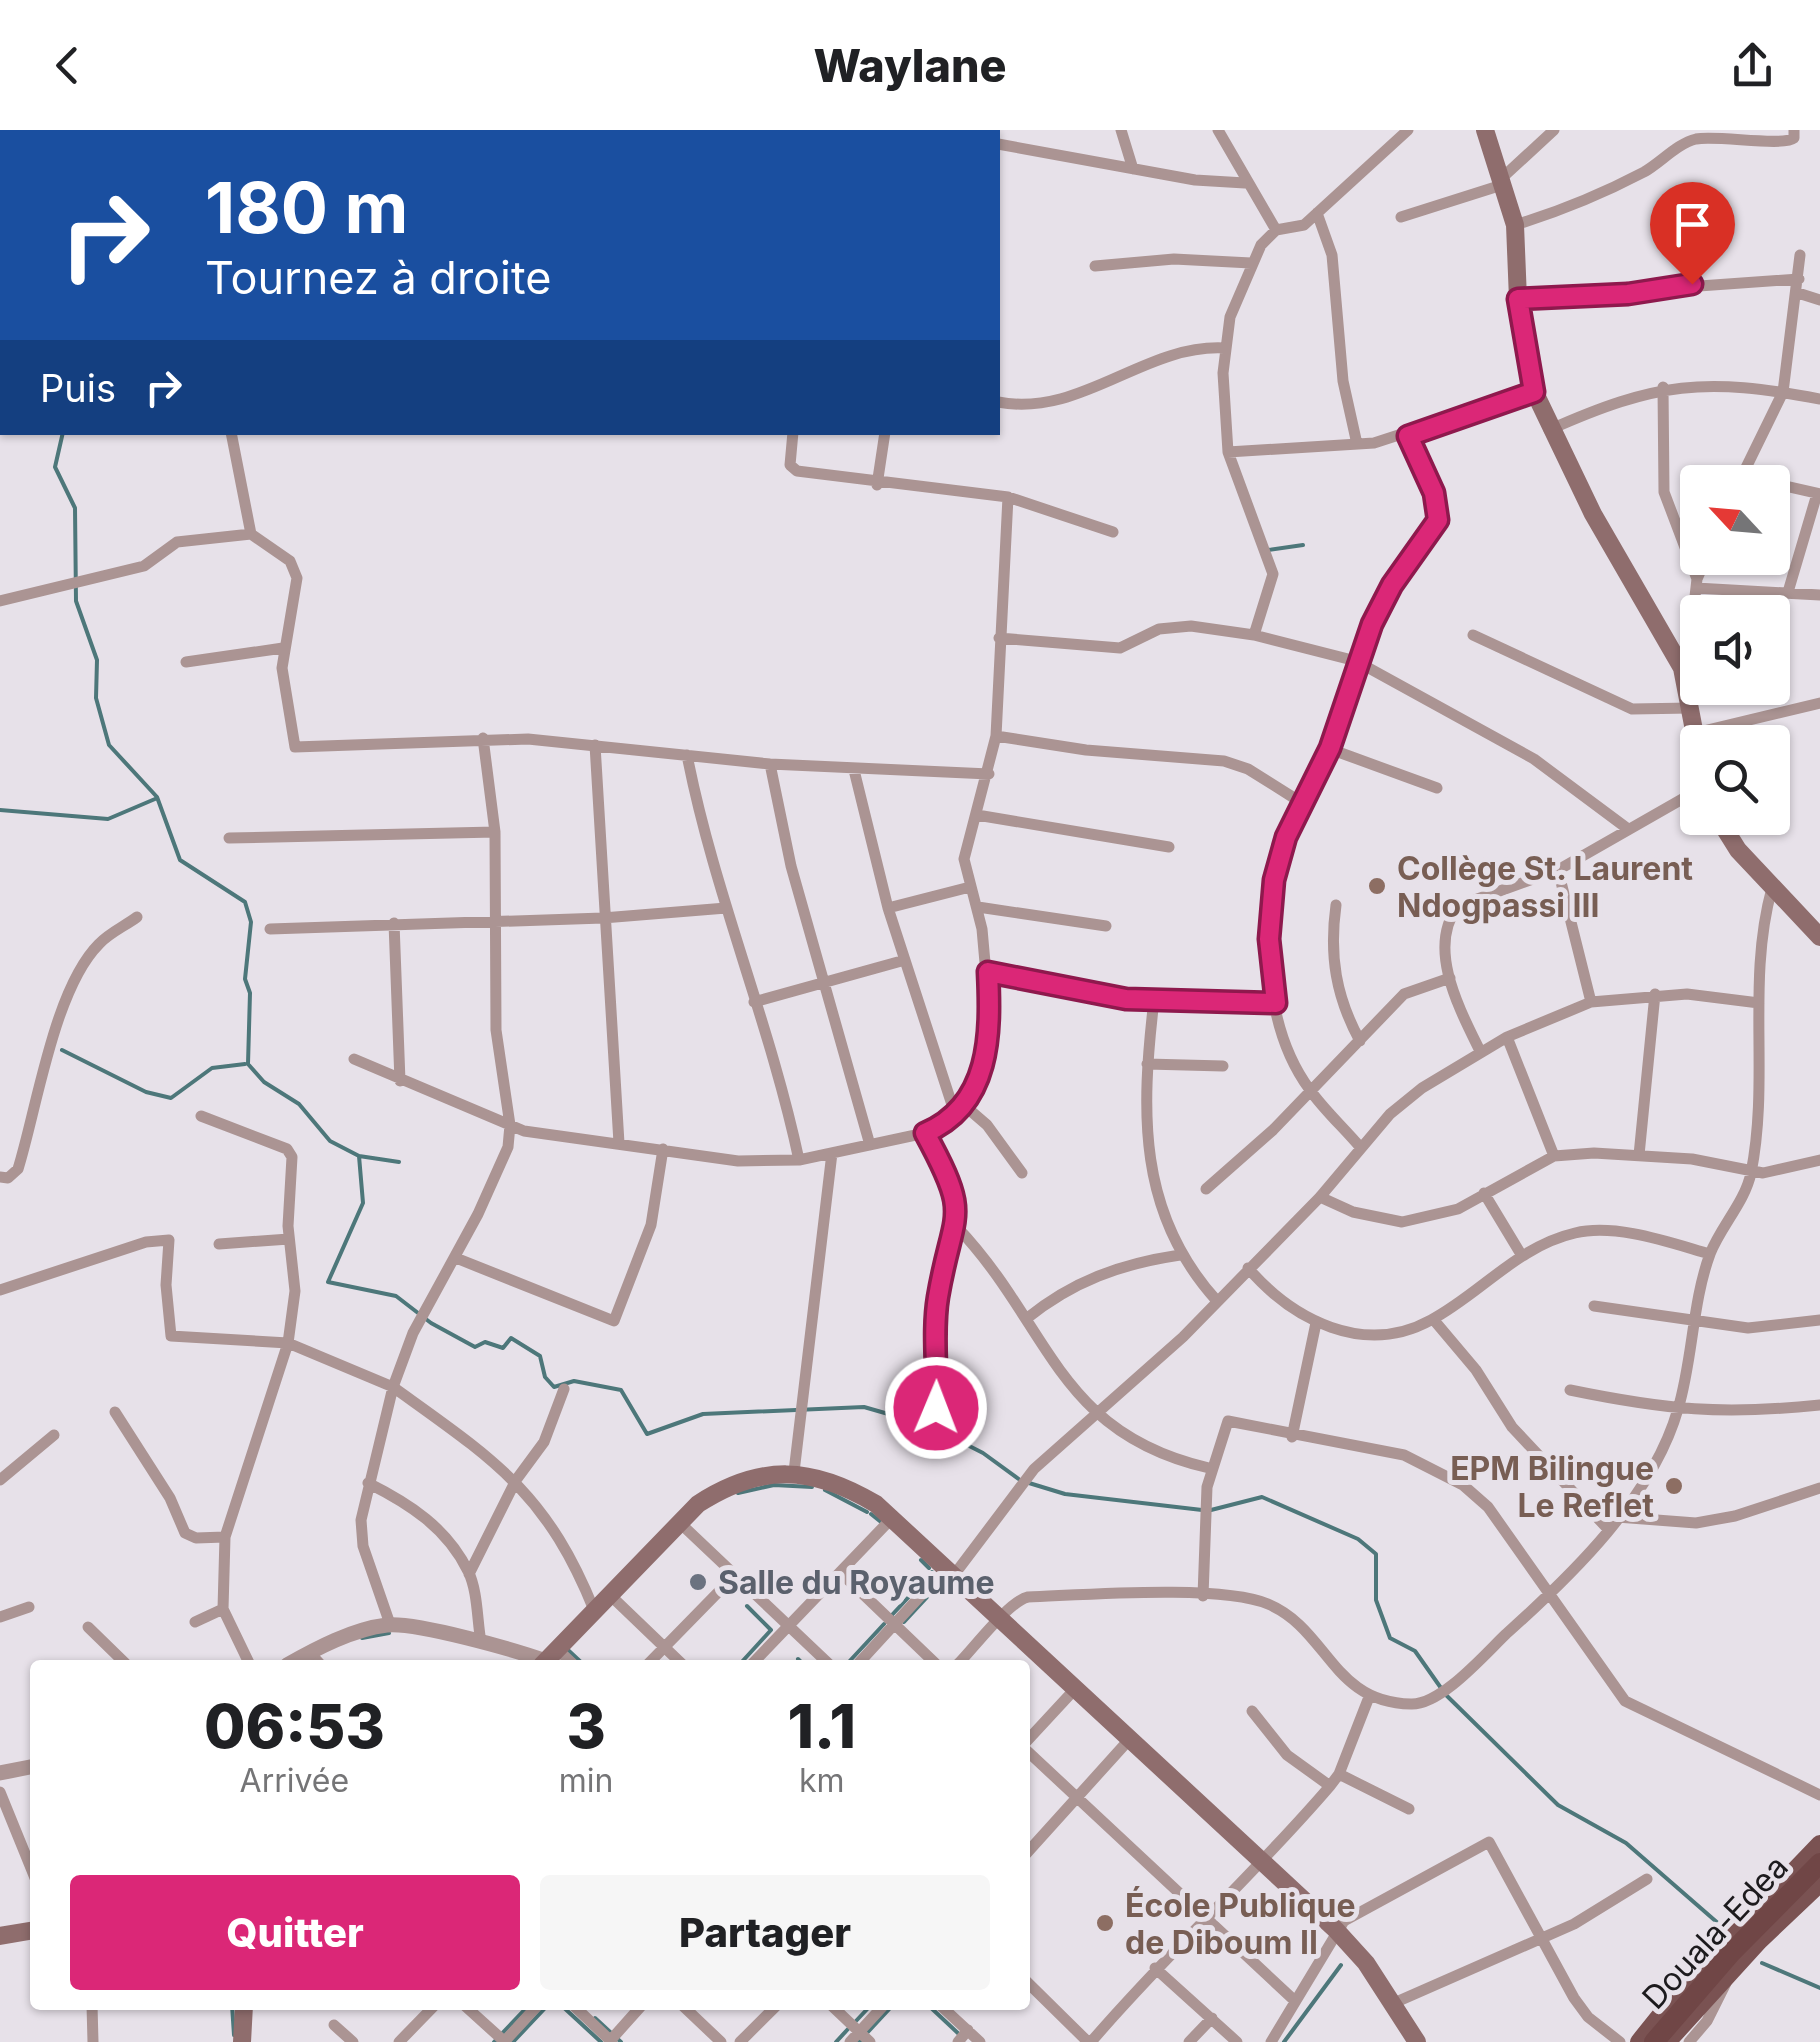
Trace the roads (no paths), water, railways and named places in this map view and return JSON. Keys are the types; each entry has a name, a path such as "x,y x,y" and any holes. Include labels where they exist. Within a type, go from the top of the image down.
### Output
{"highway":[{"name":"Douala-Edea","path":"1654,2042 1751,1931 1820,1863"}],"main road":[{"path":"1485,130 1516,224 1518,299 1534,392 1550,430 1680,667"},
{"path":"1690,705 1694,725"},
{"path":"1729,835 1772,888 1819,934"},
{"path":"548,1658 698,1504 744,1479 794,1472 858,1494 892,1518 1003,1618 1127,1742 1336,1930 1394,2002 1417,2042"},
{"path":"1638,2042 1744,1922 1820,1844"},
{"path":"1668,2042 1728,1974 1820,1883"},
{"path":"0,1936 30,1931"},
{"path":"242,2042 244,2010"}],"street":[{"path":"1121,130 1133,169"},
{"path":"1218,130 1276,230"},
{"path":"1276,230 1296,230 1408,130"},
{"path":"1401,217 1504,181 1554,130"},
{"path":"1516,224 1581,204 1652,167 1691,140 1739,136 1785,143 1794,138 1794,130"},
{"path":"1000,144 1133,169 1246,183"},
{"path":"1317,213 1332,255 1341,366 1356,444"},
{"path":"1254,635 1272,574 1228,452 1224,348 1230,317 1251,263 1276,230"},
{"path":"1748,465 1782,392 1798,294 1800,255"},
{"path":"1094,266 1174,259 1251,263"},
{"path":"1518,299 1798,279"},
{"path":"1798,294 1820,300"},
{"path":"1000,402 1082,395 1184,350 1224,348"},
{"path":"1550,430 1620,399 1663,388 1730,384 1820,399"},
{"path":"1663,388 1664,492 1697,584"},
{"path":"1228,452 1356,444 1408,436 1534,392"},
{"path":"232,435 251,534 295,568 282,668 295,747 483,738 594,744 854,770 989,774"},
{"path":"793,435 792,470 877,484 1008,497 1113,532"},
{"path":"877,484 884,435"},
{"path":"1360,1147 1309,1090 1285,1040 1276,1003 1269,939 1274,880 1302,803 1330,748 1356,661 1392,585 1438,520 1434,493 1408,436"},
{"path":"1788,592 1818,494 1790,487"},
{"path":"354,1059 400,1081 538,1134 738,1162 799,1160 870,1146 925,1133 956,1117 965,1106 988,1050 988,972 978,908 964,860 996,736 1008,497"},
{"path":"0,601 144,566 177,542 251,534"},
{"path":"1696,595 1700,575"},
{"path":"1697,584 1820,595"},
{"path":"999,638 1120,648 1177,625 1254,635 1356,661 1534,760 1628,829"},
{"path":"1473,635 1632,709 1691,708"},
{"path":"186,662 283,648"},
{"path":"1749,725 1820,702"},
{"path":"996,736 1086,750 1224,760 1248,769 1302,803"},
{"path":"390,1624 364,1546 361,1520 368,1483 393,1387 413,1333 501,1167 510,1125 496,1030 495,832 483,738"},
{"path":"594,744 619,1143"},
{"path":"1330,748 1437,788"},
{"path":"687,755 726,908 784,1086 799,1160"},
{"path":"770,764 791,866 870,1146"},
{"path":"854,770 888,908 956,1117"},
{"path":"1480,1051 1450,978 1445,934 1458,906 1558,870 1680,800"},
{"path":"977,815 1168,846"},
{"path":"229,838 495,832"},
{"path":"1558,870 1591,1002"},
{"path":"888,908 970,887"},
{"path":"963,1660 1003,1618 1010,1605 1028,1597 1203,1596 1269,1604 1369,1697 1416,1705 1444,1692 1549,1596 1617,1517 1649,1472 1678,1411 1710,1254 1751,1172 1761,1055 1761,929 1772,888"},
{"path":"1336,905 1332,957 1338,990 1360,1042"},
{"path":"270,929 498,918 603,918 726,908"},
{"path":"978,908 1106,926"},
{"path":"0,1177 14,1175 18,1169 54,1038 78,975 100,942 137,917"},
{"path":"394,923 400,1081"},
{"path":"754,1002 905,960"},
{"path":"988,972 1100,996 1276,1003"},
{"path":"1206,1189 1360,1042 1404,994 1450,978"},
{"path":"863,1660 950,1572 1017,1487 1216,1301 1320,1196 1398,1106 1480,1051 1591,1002 1655,994 1759,1003"},
{"path":"1639,1155 1655,994"},
{"path":"1154,1000 1144,1090 1151,1164 1160,1205 1180,1255 1216,1301"},
{"path":"1506,1037 1554,1156"},
{"path":"1146,1064 1223,1066"},
{"path":"965,1106 986,1126 1022,1173"},
{"path":"201,1116 290,1152 288,1239 295,1291 288,1343 225,1537 224,1609 248,1660"},
{"path":"925,1133 956,1194 957,1227 938,1297 936,1408"},
{"path":"456,1258 614,1321 651,1225 662,1149"},
{"path":"794,1472 832,1153"},
{"path":"1320,1196 1353,1212 1402,1222 1441,1216 1554,1156 1692,1158 1751,1172 1820,1160"},
{"path":"1484,1192 1522,1256"},
{"path":"957,1227 1026,1319 1042,1350 1095,1414 1165,1458 1209,1468"},
{"path":"1248,1268 1271,1295 1316,1323 1350,1333 1386,1334 1433,1319 1522,1256 1572,1233 1593,1230 1710,1254"},
{"path":"219,1244 288,1239"},
{"path":"0,1290 146,1242 166,1240 170,1243 166,1285 171,1336 288,1343 393,1387 516,1480 563,1540 594,1610"},
{"path":"1026,1319 1061,1291 1088,1278 1130,1264 1180,1255"},
{"path":"1594,1306 1748,1328 1820,1320"},
{"path":"1433,1319 1476,1370 1512,1428 1607,1528"},
{"path":"1292,1437 1316,1323"},
{"path":"470,1574 516,1480 544,1442 564,1389"},
{"path":"1570,1390 1678,1411 1738,1413 1820,1405"},
{"path":"115,1412 170,1498 185,1533 196,1538 225,1537"},
{"path":"1203,1596 1209,1468 1228,1421 1292,1437 1404,1455 1463,1485 1488,1506 1625,1701 1820,1795"},
{"path":"0,1480 54,1436"},
{"path":"368,1483 420,1511 470,1574 481,1642"},
{"path":"1617,1517 1696,1523 1735,1516 1820,1488"},
{"path":"756,1660 892,1518"},
{"path":"680,1523 824,1660"},
{"path":"841,1573 931,1660"},
{"path":"652,1660 735,1574"},
{"path":"610,1595 677,1660"},
{"path":"0,1617 29,1607"},
{"path":"195,1622 224,1609"},
{"path":"296,1660 390,1624 548,1658"},
{"path":"88,1627 122,1660"},
{"path":"310,1652 317,1660"},
{"path":"1030,1740 1075,1689"},
{"path":"1030,1985 1090,2042 1154,1968 1207,1920 1330,1786 1339,1774 1369,1697"},
{"path":"1252,1711 1288,1754 1330,1786"},
{"path":"1030,1847 1079,1799 1127,1742"},
{"path":"1030,1751 1295,2001"},
{"path":"0,1773 30,1767"},
{"path":"1339,1774 1409,1809"},
{"path":"0,1792 30,1866"},
{"path":"1271,2042 1336,1930 1409,1882 1489,1842 1574,1998 1588,2017 1620,2042"},
{"path":"1394,2002 1544,1938 1647,1879"},
{"path":"1154,1968 1237,2042"},
{"path":"1689,2042 1720,2000 1728,1974"},
{"path":"92,2010 93,2042"},
{"path":"399,2042 430,2010"},
{"path":"469,2010 504,2042 533,2010"},
{"path":"578,2010 610,2042 638,2010"},
{"path":"687,2010 721,2042"},
{"path":"740,2042 771,2010"},
{"path":"837,2010 870,2042"},
{"path":"850,2042 879,2010"},
{"path":"946,2010 980,2042"},
{"path":"1189,2042 1212,2018"},
{"path":"334,2025 353,2042"},
{"path":"958,2042 968,2030"}],"waterway":[{"path":"62,435 55,467 75,508 76,601 97,660 96,698 109,745 157,797 180,860 245,902 251,922 245,979 250,993 248,1064 264,1082 299,1104 330,1141 359,1156 399,1162"},
{"path":"1268,550 1303,545"},
{"path":"0,810 108,819 155,799"},
{"path":"62,1050 146,1092 171,1098 212,1068 245,1064"},
{"path":"359,1156 363,1203 328,1282 396,1296 431,1323 475,1347 485,1342 503,1348 511,1338 540,1356 545,1377 554,1387 574,1381 621,1390 647,1434 703,1414 864,1407 930,1426 983,1453 1020,1480"},
{"path":"949,1272 953,1260"},
{"path":"1029,1483 1065,1494 1202,1510"},
{"path":"738,1493 774,1485 812,1487"},
{"path":"825,1490 867,1512"},
{"path":"1211,1510 1262,1497 1358,1539 1376,1554 1376,1600 1390,1638 1415,1651 1441,1688"},
{"path":"871,1514 881,1522"},
{"path":"921,1560 929,1568"},
{"path":"891,1616 932,1572"},
{"path":"904,1622 942,1581"},
{"path":"944,1582 955,1592"},
{"path":"744,1660 771,1630 747,1606"},
{"path":"851,1660 884,1624"},
{"path":"362,1638 389,1633"},
{"path":"568,1650 579,1660"},
{"path":"1446,1695 1558,1805 1626,1843 1727,1931"},
{"path":"1762,1963 1820,1988"},
{"path":"1284,2042 1341,1965"},
{"path":"232,2010 234,2035"},
{"path":"494,2042 524,2010"},
{"path":"513,2042 543,2010"},
{"path":"566,2010 601,2042"},
{"path":"856,2021 866,2010"},
{"path":"866,2034 888,2010"},
{"path":"933,2010 961,2036"},
{"path":"595,2018 621,2042"},
{"path":"836,2042 848,2029"}],"place":[{"name":"Collège St. Laurent Ndogpassi III","path":"1377,886"},
{"name":"EPM Bilingue Le Reflet","path":"1674,1486"},
{"name":"Salle du Royaume","path":"698,1582"},
{"name":"École Publique de Diboum II","path":"1105,1923"}]}
